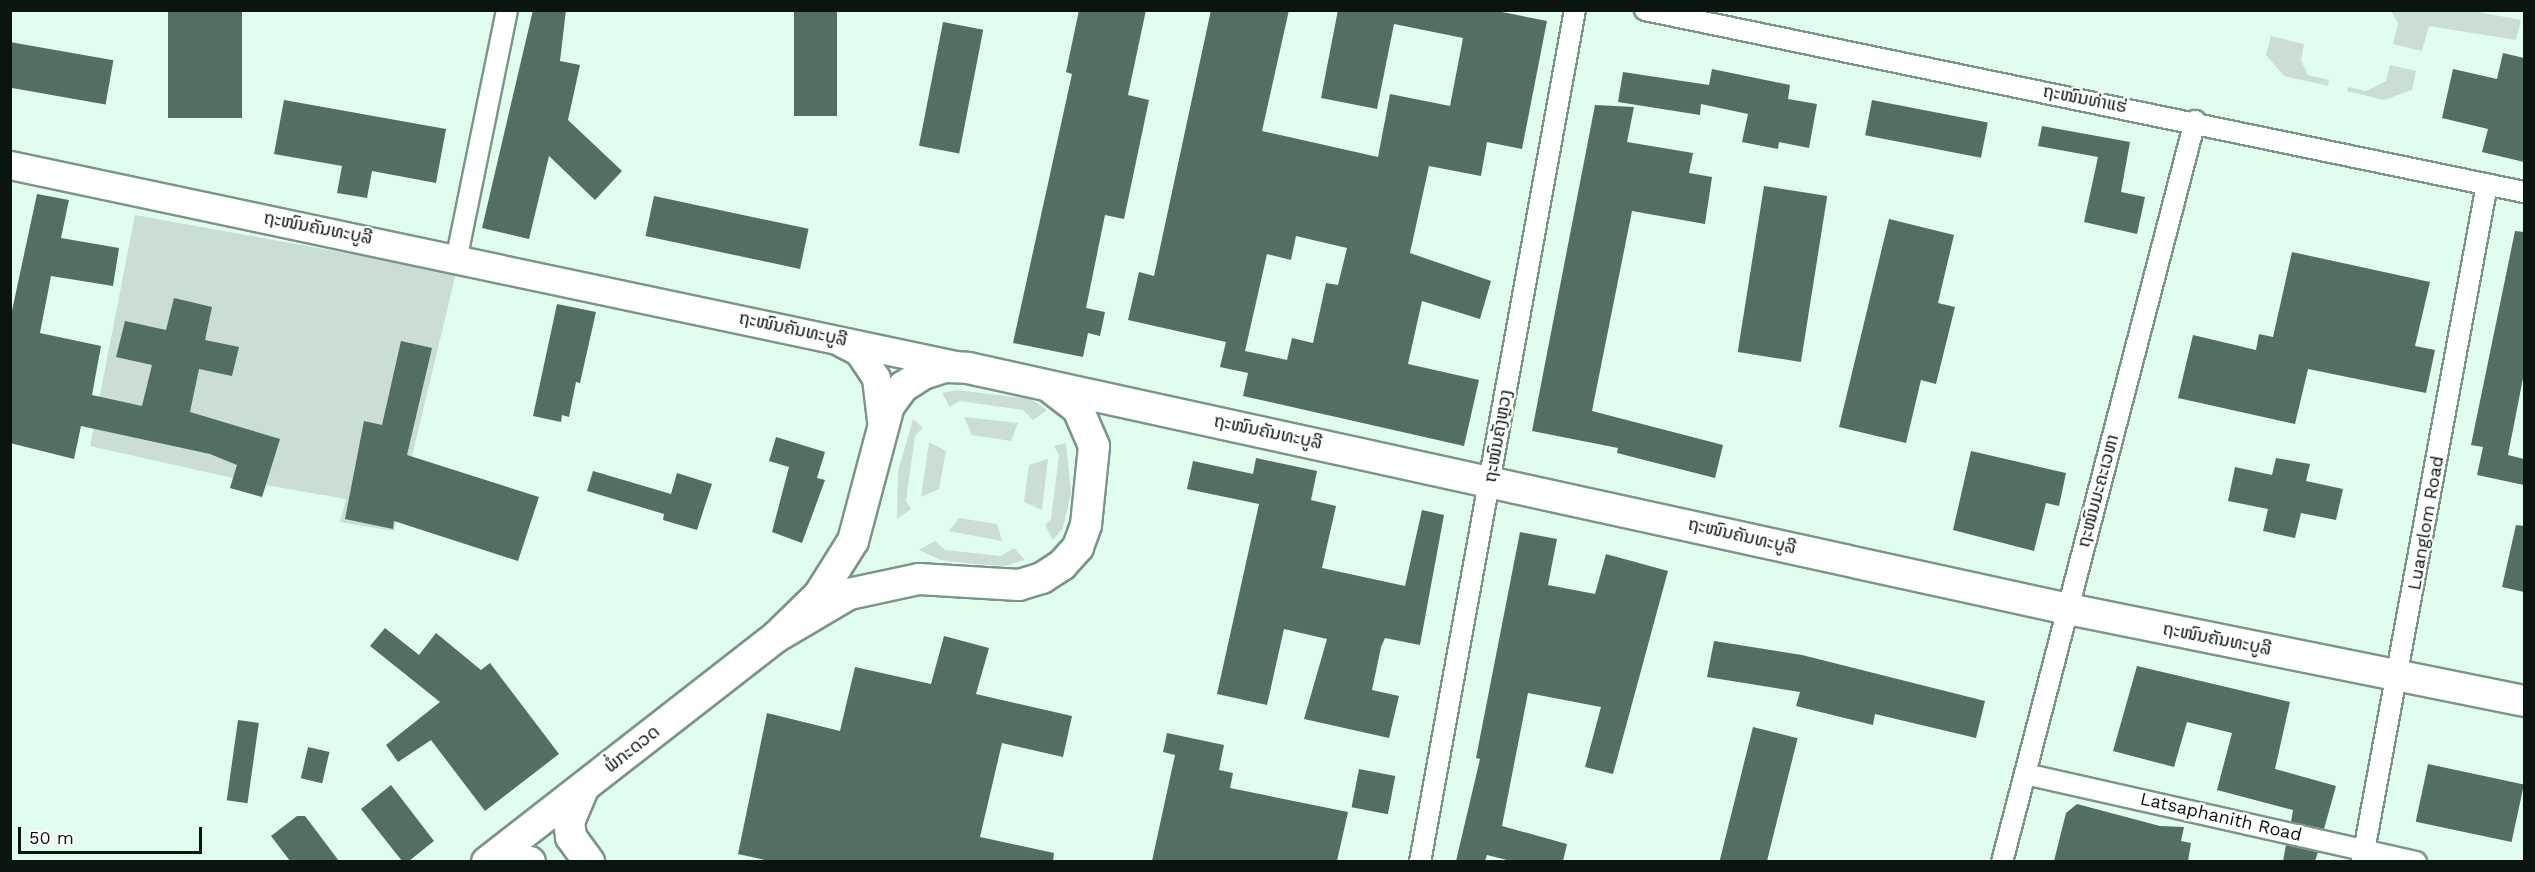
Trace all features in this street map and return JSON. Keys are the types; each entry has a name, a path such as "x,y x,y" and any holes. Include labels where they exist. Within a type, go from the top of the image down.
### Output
{"main road":[{"path":"776,637 819,595 848,550 889,406 909,383 945,367 968,368"},
{"name":"ຖະໜົນຄັນທະບູລີ","path":"968,368 1490,479 2068,609 2524,702"},
{"path":"776,637 849,594 876,586 919,579 1019,585 1042,578 1062,565 1077,547 1086,525 1094,446 1088,424 1075,405 1033,382"},
{"name":"ພໍ່ກະດວດ","path":"487,861 776,637"},
{"path":"589,861 571,837 569,822 572,807 592,780"}],"street":[{"path":"458,256 507,10"},
{"name":"ຖະໜົນຄັງຫຼວງ","path":"1420,861 1575,10"},
{"name":"ຖະໜົນທ່າແຮ່","path":"1645,10 2194,121 2524,192"},
{"name":"ຖະໜົນມະຄະເວຫາ","path":"2002,861 2194,121"},
{"name":"ຖະໜົນຄັນທະບູລີ","path":"10,165 458,256 968,368"},
{"name":"Luanglom Road","path":"2363,855 2399,676 2487,184"},
{"path":"824,335 858,351 868,365 881,395 882,428"},
{"name":"Latsaphanith Road","path":"2025,774 2363,855 2416,861"}],"green space":[{"path":"2391,11 2473,11 2521,20 2516,40 2429,26 2422,51 2393,44 2398,23"},
{"path":"2271,36 2304,44 2301,60 2308,75 2329,80 2328,86 2284,76 2266,55"},
{"path":"2390,65 2416,71 2412,90 2384,100 2347,91 2348,87 2366,91 2386,81"},
{"path":"135,215 456,273 394,531 340,522 346,499 266,485 262,497 230,488 233,478 90,446"},
{"path":"956,390 1030,399 1047,410 1033,420 1023,410 959,401 950,407 942,393"},
{"path":"964,417 1018,423 1011,441 972,435"},
{"path":"913,419 923,428 915,436 906,501 911,509 897,519 898,472"},
{"path":"929,442 946,451 939,489 921,497"},
{"path":"1066,443 1071,493 1063,528 1053,540 1045,525 1051,519 1059,455 1054,446"},
{"path":"1048,459 1042,510 1024,502 1029,465"},
{"path":"959,518 997,524 1002,541 949,531"},
{"path":"935,541 945,550 1001,556 1014,548 1025,560 1005,566 974,564 941,560 919,550"}],"building":[{"path":"168,10 242,10 242,118 168,118"},
{"path":"533,10 566,10 560,61 580,65 568,120 622,171 595,200 549,156 529,239 482,228"},
{"path":"794,10 837,10 837,116 794,116"},
{"path":"1079,10 1146,10 1128,95 1149,100 1124,219 1105,215 1086,308 1105,312 1100,336 1088,333 1083,357 1013,343 1072,74 1066,72"},
{"path":"1211,10 1289,10 1262,131 1378,157 1390,94 1450,106 1463,38 1394,24 1377,109 1321,98 1338,10 1492,10 1547,21 1522,149 1487,142 1481,176 1429,166 1410,253 1491,281 1480,319 1422,301 1408,364 1479,380 1464,446 1243,396 1248,373 1220,367 1226,342 1128,320 1139,272 1154,276","holes":["1296,236 1347,248 1338,285 1326,283 1313,343 1292,338 1287,360 1245,351 1267,254 1291,260"]},
{"path":"943,22 983,30 959,154 919,146"},
{"path":"10,42 113,60 106,105 10,88"},
{"path":"2503,53 2524,58 2524,162 2482,152 2488,129 2442,118 2453,69 2497,79"},
{"path":"1712,69 1790,85 1788,99 1817,104 1809,148 1779,142 1778,149 1742,142 1748,114 1701,104 1700,115 1618,102 1623,72 1709,85"},
{"path":"284,100 446,129 436,183 372,171 367,198 337,193 342,166 274,154"},
{"path":"1872,100 1988,123 1981,158 1865,135"},
{"path":"1595,105 1634,107 1627,142 1693,153 1689,173 1712,177 1705,224 1632,211 1592,411 1723,445 1715,478 1617,453 1618,448 1532,431"},
{"path":"2042,126 2130,142 2121,192 2145,197 2137,234 2084,222 2098,157 2038,146"},
{"path":"1764,186 1827,196 1801,362 1738,352"},
{"path":"37,194 69,200 61,238 119,248 113,286 51,276 40,333 101,346 92,395 142,406 152,365 116,357 125,321 166,330 174,298 212,307 205,340 239,347 232,376 199,369 190,412 280,439 262,497 230,488 237,465 210,454 81,426 74,459 10,443 10,320"},
{"path":"654,196 809,229 800,269 645,236"},
{"path":"1889,219 1954,235 1938,303 1955,307 1936,384 1921,380 1906,443 1839,427"},
{"path":"2515,231 2524,232 2524,373 2508,455 2524,459 2524,485 2477,475 2483,447 2471,445"},
{"path":"2292,252 2430,282 2415,346 2435,350 2426,393 2308,369 2295,424 2178,398 2193,335 2256,350 2259,334 2273,337"},
{"path":"557,304 596,312 580,383 576,382 569,417 562,415 561,422 533,416"},
{"path":"401,341 432,348 407,455 539,497 518,561 394,521 393,529 345,519 364,421 382,425"},
{"path":"776,437 825,452 817,478 825,480 802,543 772,532 789,467 769,461"},
{"path":"1971,451 2066,473 2059,506 2046,503 2034,551 1953,530"},
{"path":"1256,458 1317,471 1311,500 1336,506 1322,568 1405,586 1422,510 1444,515 1420,645 1385,638 1381,647 1372,690 1399,696 1389,738 1304,719 1327,639 1284,629 1267,705 1217,694 1259,504 1187,489 1193,461 1253,474"},
{"path":"2276,458 2310,464 2306,481 2343,489 2336,520 2301,513 2295,538 2263,531 2268,509 2228,501 2235,467 2272,475"},
{"path":"593,471 671,494 677,473 712,484 697,530 663,520 664,514 587,491"},
{"path":"2516,525 2524,526 2524,592 2502,587"},
{"path":"1520,532 1557,539 1548,585 1595,594 1606,554 1668,571 1613,774 1585,767 1601,707 1528,693 1502,826 1567,844 1563,861 1511,861 1487,855 1485,861 1456,861 1480,759 1476,758"},
{"path":"385,628 419,655 436,633 481,670 490,663 559,754 485,811 431,740 398,762 386,745 440,702 370,646"},
{"path":"944,636 989,648 976,694 1072,716 1063,757 1002,743 980,837 1054,853 1053,861 769,861 738,854 767,713 840,731 855,667 931,684"},
{"path":"1714,641 1802,655 1985,701 1976,738 1875,714 1873,725 1796,706 1800,692 1707,677"},
{"path":"2137,666 2290,702 2275,769 2336,786 2324,829 2291,822 2293,810 2217,790 2232,733 2187,722 2174,767 2113,751"},
{"path":"238,720 259,723 248,803 227,800"},
{"path":"1753,727 1798,738 1767,862 1720,861"},
{"path":"1167,733 1224,745 1219,770 1233,773 1230,788 1348,812 1337,861 1152,861 1175,755 1163,752"},
{"path":"308,747 329,752 322,783 301,778"},
{"path":"2428,764 2524,784 2512,842 2416,822"},
{"path":"1359,769 1395,776 1388,814 1352,807"},
{"path":"391,785 434,841 409,861 402,861 361,809"},
{"path":"2077,804 2160,826 2184,827 2181,841 2191,843 2188,861 2054,861 2066,813"},
{"path":"297,816 305,816 339,861 290,861 271,836"},
{"path":"2286,845 2318,852 2315,861 2283,861"}]}
